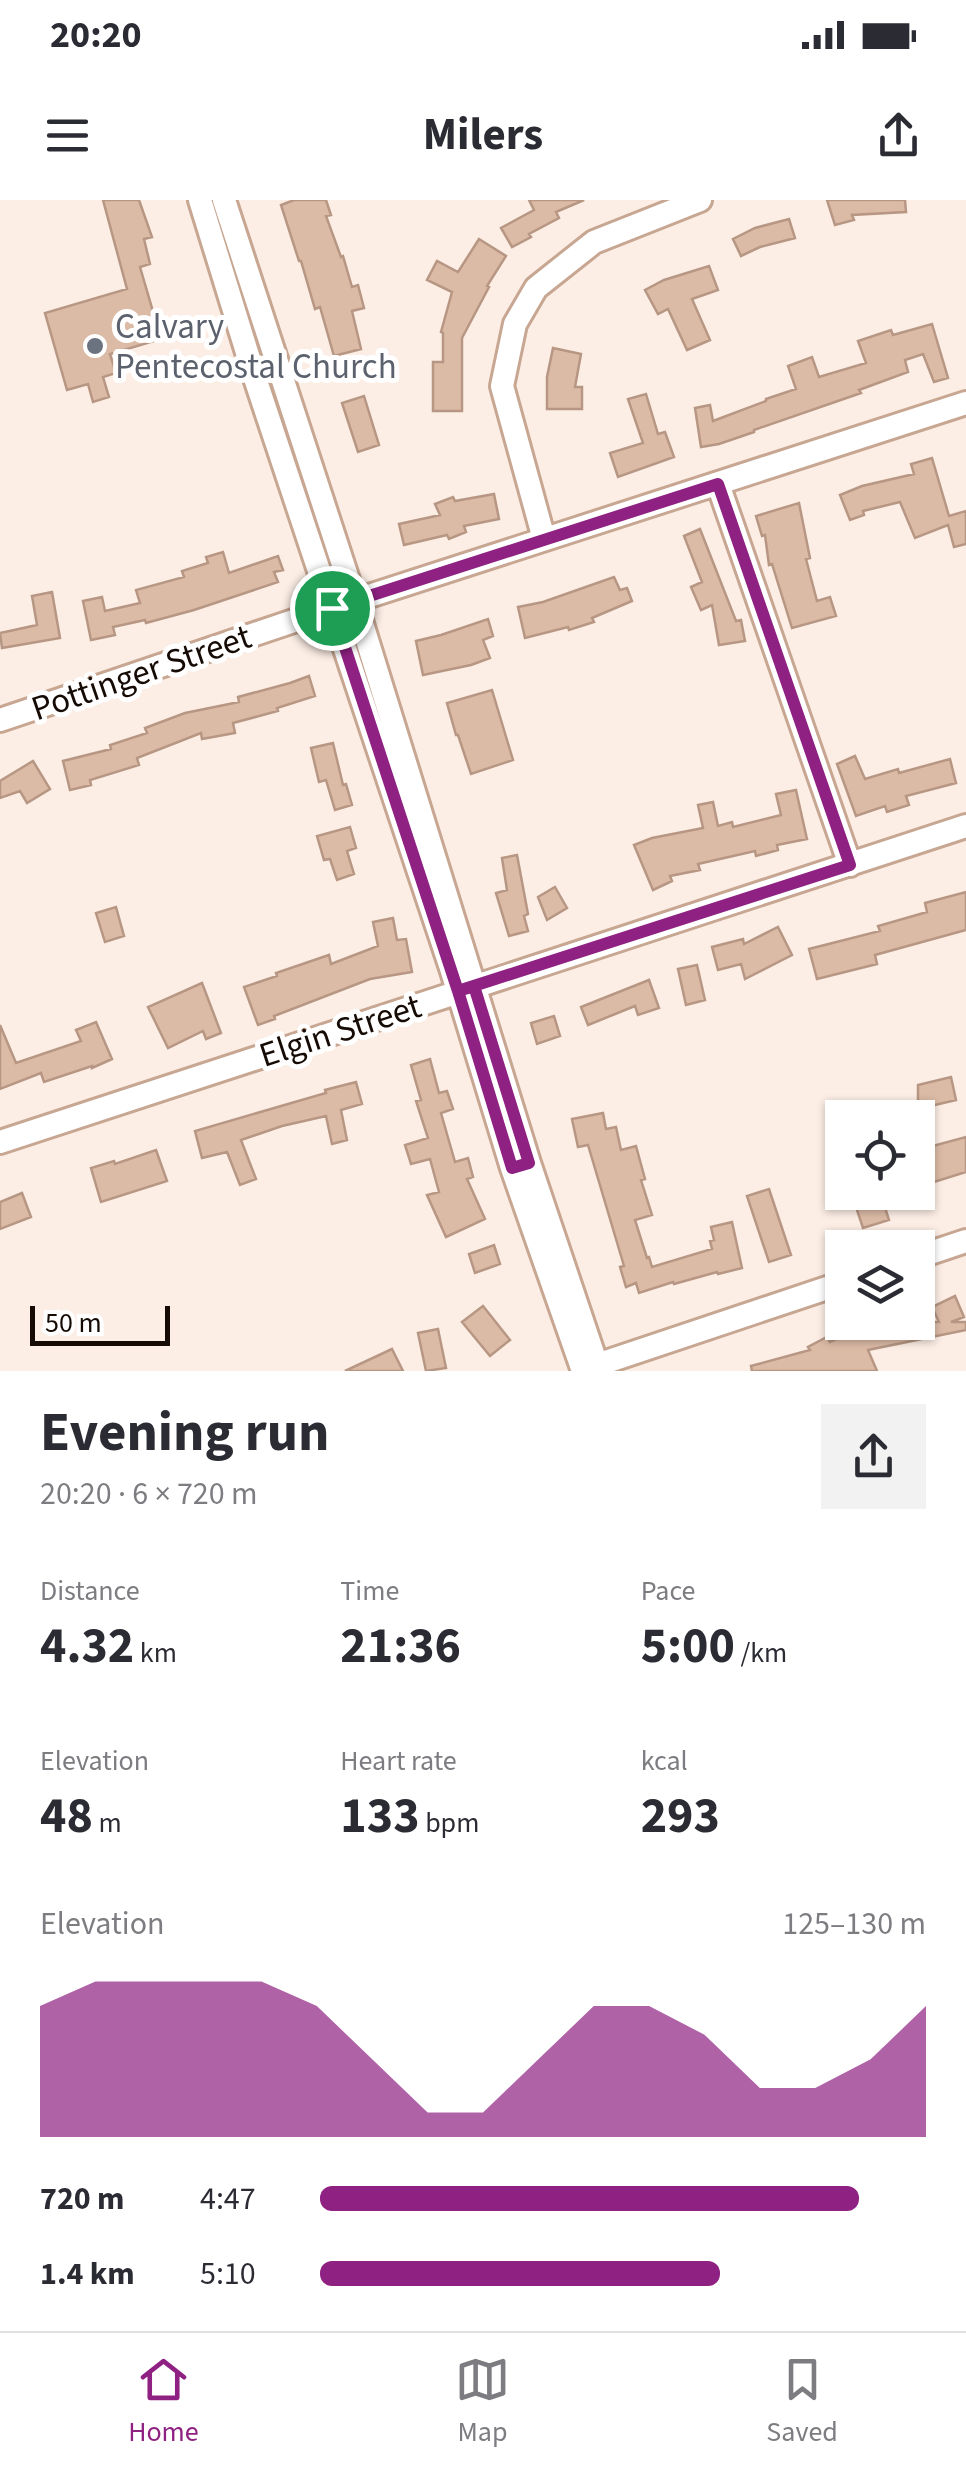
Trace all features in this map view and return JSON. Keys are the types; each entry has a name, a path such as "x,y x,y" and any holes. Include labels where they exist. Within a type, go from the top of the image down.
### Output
{"street":[{"path":"200,200 254,375 344,604"},
{"path":"224,200 344,604 588,1370 825,1288"},
{"path":"544,539 502,386 516,324 536,288 594,242 700,200"},
{"name":"Pottinger Street","path":"0,720 966,403"},
{"path":"718,484 850,865"},
{"name":"Elgin Street","path":"0,1142 966,826"},
{"path":"935,1252 966,1241"}],"building":[{"name":"Calvary Pentecostal Church","path":"103,200 139,200 152,237 144,239 150,264 140,267 161,339 110,354 116,373 103,377 109,397 93,402 88,384 67,390 45,313 127,289"},
{"path":"294,200 326,200 331,215 326,216 352,287 358,285 364,308 352,311 361,349 334,356 320,307 315,309 281,205"},
{"path":"529,200 584,200 556,212 559,218 512,247 501,228 534,210"},
{"path":"827,200 905,200 906,212 852,215 854,220 835,225"},
{"path":"789,219 795,238 741,256 733,239"},
{"path":"479,239 506,256 462,338 462,411 433,411 433,362 443,362 441,332 452,292 427,280 437,261 458,272"},
{"path":"709,266 718,290 692,299 710,340 687,350 668,309 658,314 645,290"},
{"path":"932,324 948,378 934,382 923,354 905,360 908,372 859,390 861,393 701,447 695,408 710,405 713,421 796,389 788,366 812,357 819,377 866,363 858,341 891,330 893,335"},
{"path":"553,348 581,354 575,387 582,387 582,409 547,409 547,377"},
{"path":"646,394 658,434 665,432 674,457 618,477 610,453 643,443 628,399"},
{"path":"364,396 379,445 358,452 342,403"},
{"path":"932,458 949,516 966,511 966,544 954,547 948,525 915,538 900,502 863,511 864,515 850,520 840,495 914,474 911,464"},
{"path":"494,494 499,519 464,526 466,532 449,539 447,535 404,545 399,524 440,515 435,504 453,497 455,501"},
{"path":"799,503 810,558 806,559 817,601 830,597 836,616 792,628 756,516"},
{"path":"700,529 736,621 741,620 745,641 719,645 712,605 701,610 691,587 702,582 684,536"},
{"path":"223,552 229,573 278,556 283,570 274,572 278,582 194,610 113,627 115,635 91,640 83,601 102,597 105,611 140,603 136,590 184,577 182,571 208,563 206,557"},
{"path":"614,577 620,590 627,588 632,601 592,618 594,622 525,638 518,607"},
{"path":"52,592 60,638 2,648 0,633 37,625 32,596"},
{"path":"488,619 493,636 483,640 490,658 423,675 416,641"},
{"path":"309,676 315,696 233,723 235,733 202,739 201,733 137,758 139,765 70,790 63,761 111,749 110,745 147,733 145,728 185,713 239,702 238,697"},
{"path":"492,690 513,760 471,774 447,703"},
{"path":"333,743 352,805 335,810 326,780 319,782 311,748"},
{"path":"855,756 865,779 950,759 956,783 906,796 909,805 887,812 885,806 856,816 837,764"},
{"path":"33,761 50,789 27,803 20,791 0,798 0,781"},
{"path":"796,790 807,839 777,845 778,850 756,856 755,851 698,864 700,870 670,876 672,881 653,890 634,845 703,828 698,805 713,802 718,826 732,822 733,827 781,815 776,794"},
{"path":"350,827 356,848 347,851 354,874 337,880 330,859 324,860 317,836"},
{"path":"517,855 528,931 509,936 496,893 507,890 502,858"},
{"path":"555,887 567,908 547,920 538,897"},
{"path":"966,892 966,930 875,955 877,964 817,979 809,949 880,931 878,926 927,912 925,903"},
{"path":"116,907 124,936 105,942 96,913"},
{"path":"393,918 397,940 406,939 412,972 370,979 258,1025 244,987 329,955 331,964 378,946 373,922"},
{"path":"778,927 792,955 745,979 741,964 718,970 712,947 743,939 744,944"},
{"path":"697,965 705,1000 686,1005 678,969"},
{"path":"649,980 659,1008 638,1015 635,1006 588,1025 581,1007"},
{"path":"202,983 221,1033 206,1039 203,1031 168,1048 148,1007"},
{"path":"554,1016 560,1036 537,1044 531,1023"},
{"path":"96,1022 112,1059 44,1082 41,1073 0,1089 0,1025 16,1063 81,1041 76,1030"},
{"path":"430,1059 439,1093 447,1091 453,1109 441,1113 455,1162 468,1158 473,1177 467,1179 485,1219 446,1237 427,1195 439,1192 430,1159 411,1164 405,1145 428,1138 416,1101 421,1100 411,1065"},
{"path":"951,1077 956,1100 935,1105 935,1100 918,1100 918,1085"},
{"path":"356,1082 362,1104 341,1110 347,1140 332,1144 326,1116 241,1140 256,1179 240,1185 227,1152 202,1158 195,1131"},
{"path":"603,1113 606,1129 616,1127 621,1150 636,1146 652,1215 635,1220 652,1267 712,1249 711,1227 732,1222 742,1268 639,1293 636,1283 626,1287 620,1267 624,1266 588,1145 578,1147 572,1119"},
{"path":"966,1137 966,1172 935,1182 935,1145"},
{"path":"156,1150 167,1181 101,1202 91,1168"},
{"path":"769,1189 791,1255 769,1262 747,1196"},
{"path":"22,1193 31,1217 0,1229 0,1202"},
{"path":"857,1210 886,1210 889,1220 863,1228"},
{"path":"494,1245 500,1264 475,1273 469,1254"},
{"path":"955,1296 964,1317 951,1322 966,1322 966,1330 935,1336 935,1322 939,1322 935,1306"},
{"path":"483,1306 510,1340 490,1356 462,1322"},
{"path":"438,1329 446,1368 426,1371 418,1333"},
{"path":"825,1338 830,1342 917,1340 868,1350 877,1371 752,1371 751,1366 810,1350 808,1347"},
{"path":"392,1349 403,1371 345,1371"}],"place":[{"name":"Calvary Pentecostal Church","path":"95,346"}],"route":[{"path":"332,608 458,991 474,986 529,1163 512,1168 458,991 850,865 718,484 332,608"}]}
